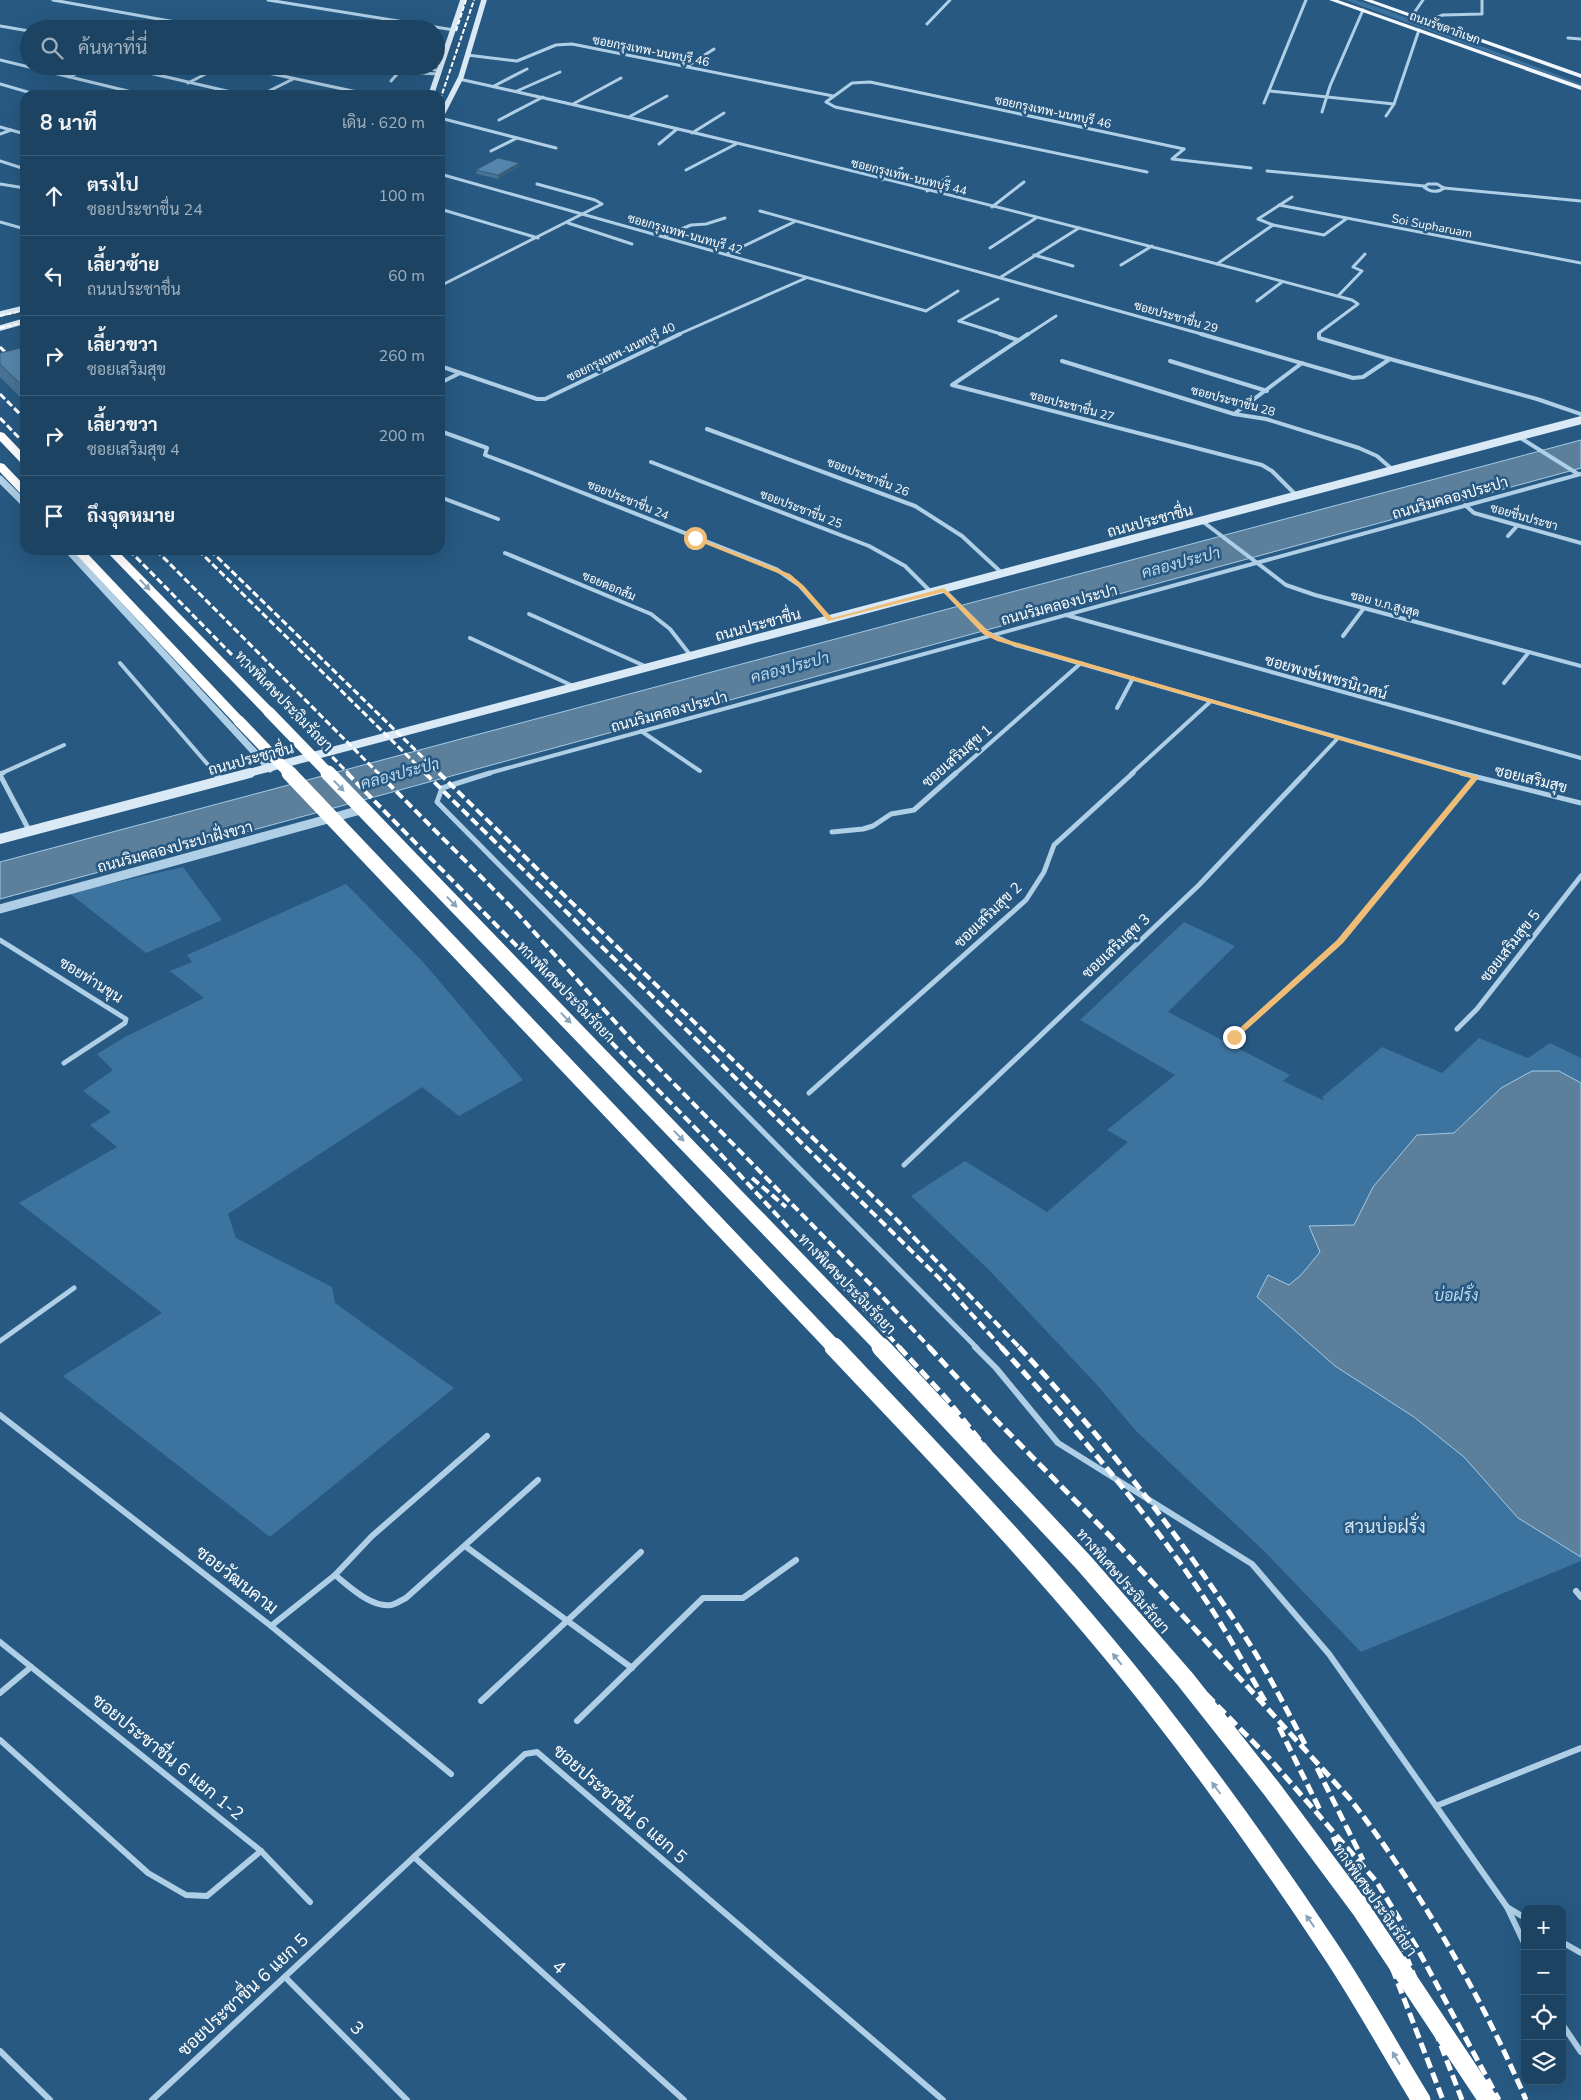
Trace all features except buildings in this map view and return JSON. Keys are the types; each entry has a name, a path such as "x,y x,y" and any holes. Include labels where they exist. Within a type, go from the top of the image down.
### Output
{"highway":[{"path":"0,435 20,456"},
{"path":"2,472 20,488"},
{"path":"83,555 932,1451 1081,1616 1152,1702 1242,1824 1327,1945 1421,2100"},
{"name":"ทางพิเศษประจิมรัถยา","path":"117,555 608,1062 910,1377 1084,1563 1185,1679 1271,1788 1361,1910 1488,2100"}],"main road":[{"path":"445,57 463,0"},
{"path":"445,109 460,78 484,0"},
{"name":"ถนนรัชดาภิเษก","path":"1332,0 1581,88"},
{"name":"ถนนรัชดาภิเษก","path":"1367,0 1486,43 1581,82"},
{"name":"ถนนรัชดาภิเษก","path":"1486,43 1581,76"},
{"name":"ถนนรัชดาภิเษก","path":"1522,68 1581,94"},
{"path":"433,90 439,75"},
{"path":"446,92 453,94"},
{"path":"0,314 20,309"},
{"path":"0,328 20,323"},
{"name":"ถนนประชาชื่น","path":"0,839 576,688 1581,420"}],"street":[{"path":"53,0 164,20"},
{"path":"268,0 392,20"},
{"path":"927,24 950,0"},
{"path":"1264,103 1306,0"},
{"path":"1412,16 1424,0"},
{"path":"1428,21 1443,15 1482,14 1482,0"},
{"path":"1322,112 1325,97 1356,32 1364,10"},
{"path":"0,26 20,29"},
{"path":"445,29 454,30"},
{"path":"1386,116 1394,104 1419,30"},
{"path":"1568,38 1581,39"},
{"name":"ซอยกรุงเทพ-นนทบุรี 46","path":"467,55 517,61 556,45 572,44 834,96 852,83 870,82 1184,149 1172,159 1251,168"},
{"path":"686,67 714,49"},
{"path":"0,60 20,65"},
{"path":"494,86 527,70"},
{"path":"517,91 560,72"},
{"path":"60,75 123,90"},
{"path":"68,77 73,75"},
{"path":"156,75 221,90"},
{"path":"188,83 204,75"},
{"path":"279,75 348,90"},
{"path":"391,81 396,75"},
{"path":"270,90 293,78"},
{"name":"ซอยกรุงเทพ-นนทบุรี 44","path":"460,78 629,117 1152,246 1352,300 1358,304 1320,333 1319,338 1390,359"},
{"path":"573,104 621,78"},
{"path":"0,84 21,90"},
{"path":"1269,91 1394,104"},
{"path":"629,117 667,96"},
{"path":"834,96 826,102 835,107 1147,172"},
{"path":"499,120 544,97"},
{"path":"692,133 724,113"},
{"path":"445,119 556,148"},
{"path":"0,127 20,133"},
{"path":"659,144 677,129"},
{"path":"0,134 11,130"},
{"path":"491,151 517,138"},
{"path":"686,170 736,143"},
{"path":"0,161 20,167"},
{"path":"882,180 902,168"},
{"path":"1267,172 1424,186 1434,184 1444,188 1581,201"},
{"name":"ซอยกรุงเทพ-นนทบุรี 42","path":"445,175 926,311 958,292"},
{"path":"927,191 948,177"},
{"path":"992,207 1024,182"},
{"path":"0,184 20,187"},
{"path":"445,284 568,223 602,204 538,184"},
{"path":"1424,186 1426,190 1433,191 1444,188"},
{"path":"1292,197 1258,219 1272,225 1324,235 1346,219"},
{"name":"Soi Supharuam","path":"1279,205 1581,263"},
{"path":"445,210 538,238"},
{"name":"ซอยประชาชื่น 29","path":"760,212 1002,277 1360,378 1390,359"},
{"path":"664,237 691,226 711,223 725,218"},
{"path":"990,248 1036,218"},
{"path":"0,222 20,228"},
{"path":"727,254 795,222"},
{"path":"568,223 632,244"},
{"path":"1217,264 1272,225"},
{"path":"1002,277 1079,228"},
{"path":"1121,265 1152,246"},
{"path":"1338,296 1362,271 1352,267 1366,254"},
{"path":"1034,255 1073,266"},
{"name":"ซอยกรุงเทพ-นนทบุรี 40","path":"445,368 537,399 545,399 685,332 807,278"},
{"path":"1257,301 1282,282"},
{"path":"998,299 959,321 1018,340"},
{"name":"ซอยประชาชื่น 27","path":"1056,316 952,385 1262,465 1272,471 1297,496"},
{"path":"1390,359 1537,399 1581,414"},
{"name":"ซอยประชาชื่น 28","path":"1062,361 1234,414 1266,419 1359,448 1378,456 1393,470"},
{"path":"1170,362 1267,391"},
{"path":"1234,414 1302,363"},
{"path":"445,380 460,373"},
{"name":"ซอยประชาชื่น 26","path":"707,429 915,506 934,516 974,543 1003,574"},
{"name":"ซอยประชาชื่น 24","path":"445,433 487,448 488,450 485,455 491,459 530,472 782,572 802,587 830,620"},
{"path":"1519,436 1573,472 1580,474"},
{"name":"ซอยประชาชื่น 25","path":"651,462 870,546 905,566 932,593"},
{"path":"2,472 20,497"},
{"name":"ถนนริมคลองประปา","path":"1436,1806 1329,1654 1252,1564 1058,1443 996,1368 437,802 442,788 453,783 988,634 1065,615 1580,474"},
{"path":"445,499 498,519"},
{"name":"ซอยชื่นประชา","path":"1465,505 1474,512 1581,543"},
{"name":"ซอย บ.ก.สูงสุด","path":"1202,521 1286,585 1364,608 1581,666"},
{"path":"1508,536 1517,526"},
{"name":"ซอยดอกส้ม","path":"504,553 651,614 670,629 692,657"},
{"path":"73,555 270,768"},
{"name":"ซอยเสริมสุข","path":"944,590 988,634 1338,738 1476,777 1581,803"},
{"path":"1343,636 1364,608"},
{"path":"530,614 650,668"},
{"name":"ซอยพงษ์เพชรนิเวศน์","path":"1065,615 1581,758"},
{"path":"470,638 576,688"},
{"path":"1504,683 1529,652"},
{"path":"120,662 222,781"},
{"name":"ซอยเสริมสุข 1","path":"832,832 863,829 891,814 914,810 1081,663"},
{"path":"1117,708 1134,678"},
{"name":"ซอยเสริมสุข 2","path":"809,1093 1026,900 1044,872 1054,846 1212,701"},
{"path":"641,731 700,771"},
{"name":"ซอยเสริมสุข 3","path":"904,1164 1199,885 1338,738"},
{"path":"30,832 0,774 64,745"},
{"path":"1234,1037 1340,942 1476,777"},
{"name":"ถนนริมคลองประปาฝั่งขวา","path":"0,909 357,811"},
{"name":"ซอยเสริมสุข 5","path":"1457,1029 1477,1009 1581,876"},
{"name":"ซอยท่านขุน","path":"0,940 126,1018 125,1023 64,1063"},
{"path":"0,1341 74,1288"},
{"name":"ซอยวัฒนคาม","path":"0,1415 272,1626 451,1774"},
{"path":"272,1626 335,1575 357,1554 372,1536 487,1436"},
{"path":"335,1575 348,1586 379,1603 393,1605 406,1598 538,1480"},
{"path":"465,1546 632,1668"},
{"path":"481,1701 640,1552"},
{"path":"577,1721 703,1598 743,1598 796,1560"},
{"path":"1576,1591 1581,1597"},
{"name":"ซอยประชาชื่น 6 แยก 1-2","path":"0,1642 261,1851 310,1902"},
{"path":"0,1693 31,1667"},
{"path":"0,1740 148,1873 186,1895 207,1896 261,1851"},
{"path":"1521,1937 1507,1907 1436,1806 1581,1748"},
{"name":"ซอยประชาชื่น 6 แยก 5","path":"152,2100 525,1754 537,1752 943,2100"},
{"name":"4","path":"414,1857 684,2100"},
{"path":"1507,1907 1521,1916"},
{"path":"1566,1945 1581,1954"},
{"name":"3","path":"284,1977 407,2100"},
{"path":"1566,2030 1581,2052"},
{"path":"0,2051 50,2100"}],"green space":[{"path":"1345,0 1356,0 1386,10 1581,84 1581,86"},
{"path":"183,867 222,920 146,953 69,893"},
{"path":"346,884 424,963 523,1080 459,1116 422,1087 228,1214 236,1238 332,1287 335,1303 454,1388 270,1537 63,1376 162,1313 19,1203 117,1147 90,1125 111,1112 83,1091 113,1070 97,1054 125,1037 204,998 170,971 192,962 187,955"},
{"name":"สวนบ่อฝรั่ง","path":"1184,922 1235,946 1168,1012 1290,1075 1283,1081 1325,1101 1322,1097 1382,1047 1442,1073 1479,1038 1528,1058 1550,1043 1581,1058 1581,1083 1559,1071 1501,1088 1454,1133 1417,1135 1373,1187 1354,1225 1310,1226 1320,1252 1301,1275 1289,1285 1414,1417 1464,1457 1522,1521 1581,1557 1581,1561 1361,1652 1264,1551 1136,1431 1098,1386 989,1270 911,1196 965,1161 1047,1212 1128,1142 1107,1130 1175,1075 1080,1020"}],"water":[{"name":"คลองประปา","path":"1581,440 1581,468 0,899 0,862"},
{"name":"บ่อฝรั่ง","path":"1532,1071 1559,1071 1581,1083 1581,1557 1518,1518 1464,1457 1414,1417 1335,1366 1257,1297 1268,1275 1289,1285 1301,1275 1320,1252 1309,1226 1354,1225 1373,1187 1417,1135 1454,1133 1501,1088"}],"railway":[{"path":"456,31 466,0"},
{"path":"443,90 474,0"},
{"path":"0,316 20,311"},
{"path":"0,328 20,323"},
{"path":"0,347 20,366"},
{"path":"0,394 20,414"},
{"path":"0,418 20,439"},
{"path":"134,555 349,774"},
{"path":"161,555 379,774"},
{"path":"203,555 426,774"},
{"path":"215,555 440,774"},
{"path":"347,773 713,1146 900,1348"},
{"path":"378,773 517,913 636,1045 878,1292 930,1348"},
{"path":"425,773 939,1278 1002,1348"},
{"path":"439,773 897,1220 1020,1348"},
{"path":"752,1178 786,1207"},
{"path":"899,1347 946,1398 1053,1531 1122,1609 1270,1759 1376,1881 1416,1946 1499,2100"},
{"path":"929,1347 996,1420 1110,1536 1350,1799 1376,1833 1447,1944 1490,2022 1526,2100"},
{"path":"1001,1347 1087,1444 1167,1545 1216,1616 1265,1701"},
{"path":"1019,1347 1112,1454 1198,1567 1258,1658 1306,1746"},
{"path":"1279,1727 1320,1810"},
{"path":"1317,1768 1363,1860"},
{"path":"1333,1837 1374,1921 1443,2100"},
{"path":"1389,1911 1462,2100"}],"route":[{"path":"695,538 788,575 802,587 830,620 944,590 986,632 1015,645 1476,777 1340,942 1234,1037"}]}
